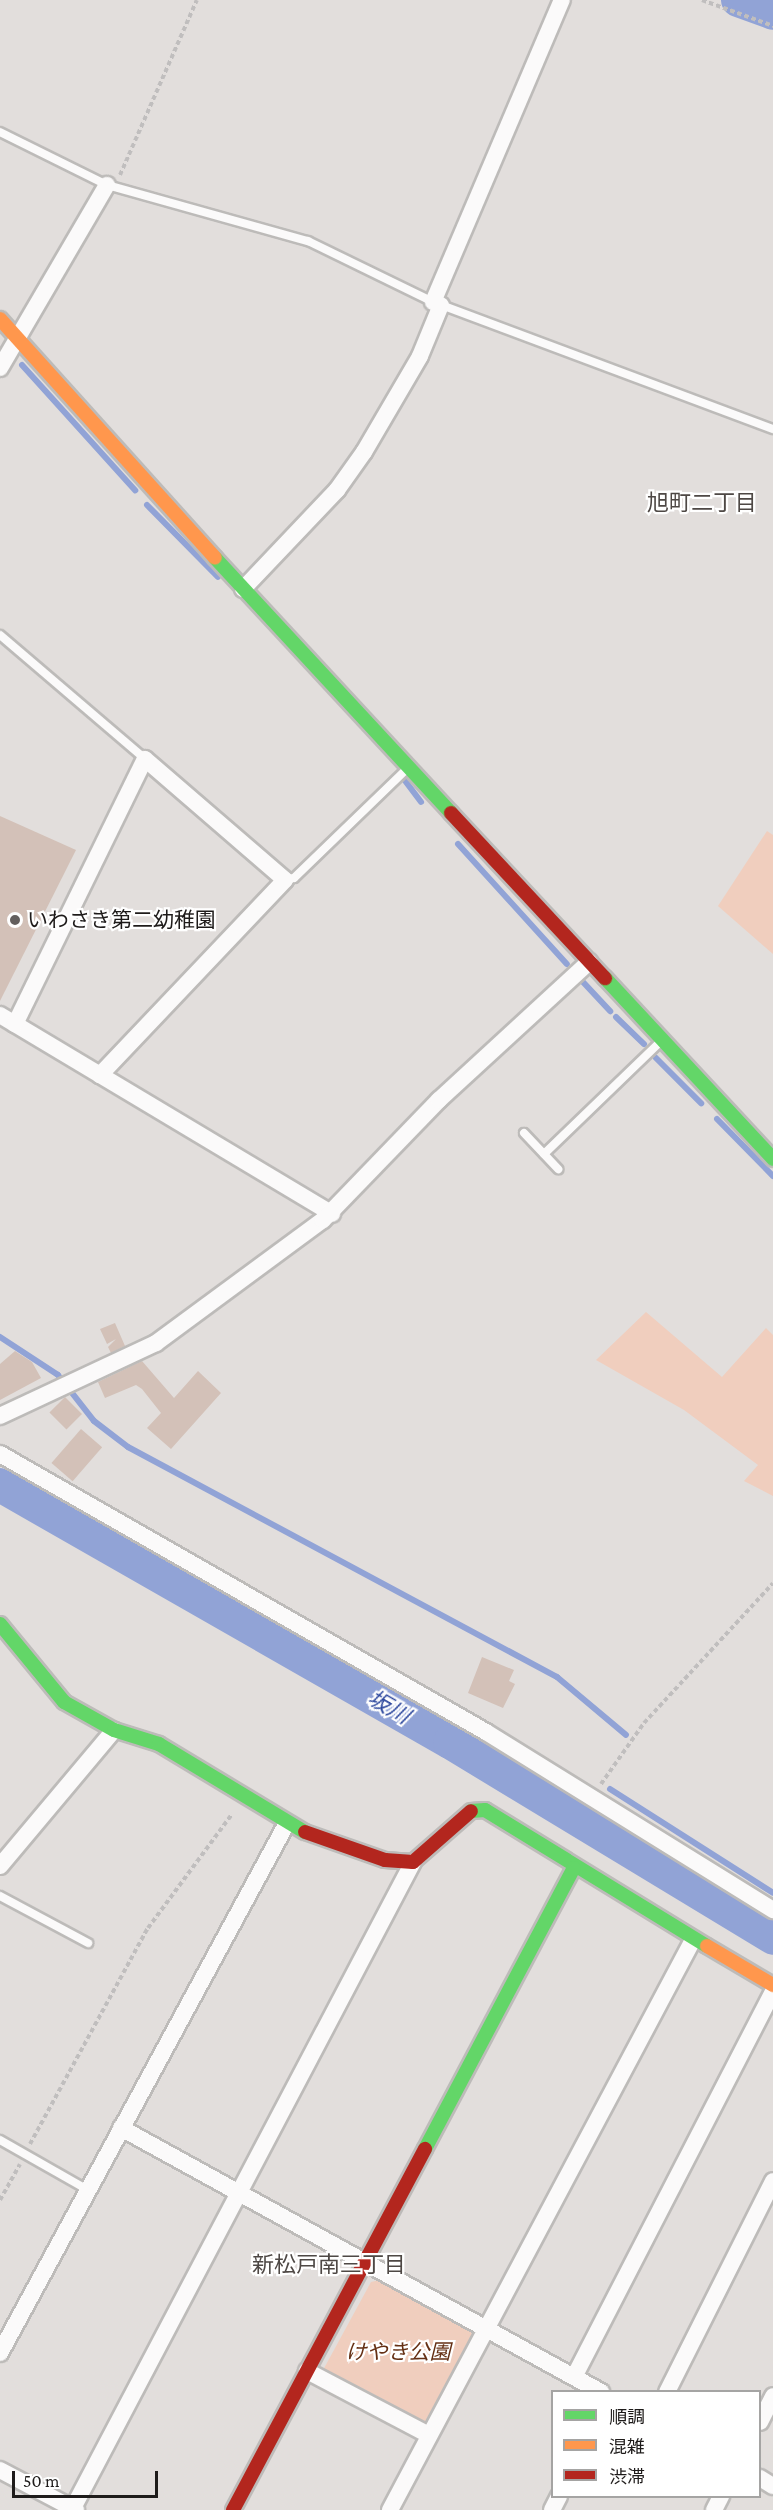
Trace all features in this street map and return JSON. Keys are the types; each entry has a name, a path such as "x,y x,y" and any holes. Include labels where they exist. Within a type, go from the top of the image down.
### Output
{"street":[{"path":"243,589 337,490 364,452 420,356 437,303 562,0"},
{"path":"0,368 107,185"},
{"path":"0,319 243,589 773,1159"},
{"path":"15,1024 145,759 285,880 100,1075"},
{"path":"0,1416 156,1343 332,1214 440,1100 589,962"},
{"path":"0,1015 332,1214"},
{"path":"0,1454 592,1797 773,1910"},
{"path":"0,1624 64,1702 114,1730 159,1744 244,1796 286,1825 385,1860 413,1862"},
{"path":"0,1866 114,1730"},
{"path":"0,2470 74,2509 413,1862 468,1811 485,1810 574,1868 773,1985"},
{"path":"0,2353 286,1825"},
{"path":"233,2510 574,1868"},
{"path":"390,2510 693,1940"},
{"path":"574,2377 773,1991"},
{"path":"121,2128 363,2263 599,2390"},
{"path":"668,2390 773,2181"},
{"path":"307,2370 429,2435"},
{"path":"761,2418 773,2396"}],"lane":[{"path":"0,132 107,185 308,241 437,303 773,429"},
{"path":"0,635 145,759"},
{"path":"285,880 294,879 409,768"},
{"path":"544,1154 661,1041"},
{"path":"524,1133 558,1169"},
{"path":"0,1896 88,1943"},
{"path":"0,2140 88,2190"}],"path":[{"path":"107,185 119,177 197,0"},
{"path":"702,0 773,26"},
{"path":"592,1797 644,1723 773,1583"},
{"path":"0,2200 148,1928 244,1796"}],"green space":[{"path":"767,831 773,835 773,954 718,906"},
{"path":"646,1312 722,1377 766,1328 773,1335 773,1496 744,1481 758,1465 684,1410 596,1360"},
{"name":"けやき公園","path":"380,2280 470,2327 474,2341 430,2423 411,2423 322,2372 371,2282"}],"building":[{"name":"いわさき第二幼稚園","path":"0,816 76,850 0,1001"},
{"path":"115,1323 125,1346 111,1353 108,1347 116,1339 107,1344 100,1329"},
{"path":"15,1351 32,1362 41,1378 0,1400 0,1364"},
{"path":"142,1361 174,1398 198,1371 221,1393 171,1449 147,1428 161,1413 142,1389 136,1385 105,1398 98,1382"},
{"path":"65,1397 82,1414 66,1430 49,1413"},
{"path":"81,1429 102,1447 73,1481 51,1463"},
{"path":"482,1657 514,1670 509,1681 515,1684 503,1708 468,1693"}],"waterway":[{"path":"738,0 773,13"},
{"path":"22,365 135,490"},
{"path":"147,505 218,577"},
{"path":"400,774 421,802"},
{"path":"458,844 567,964"},
{"path":"583,982 610,1011"},
{"path":"616,1017 644,1044"},
{"path":"656,1058 701,1103"},
{"path":"717,1119 773,1176"},
{"path":"0,1337 58,1375 94,1421 128,1447 557,1677 626,1735"},
{"name":"坂川","path":"0,1485 450,1742 773,1938"},
{"path":"610,1789 773,1893"}],"traffic: fast":[{"path":"215,558 451,813"},
{"path":"605,978 773,1159"},
{"path":"0,1624 64,1702 114,1730 159,1744 305,1832"},
{"path":"471,1811 485,1810 707,1946"},
{"path":"425,2149 574,1868"}],"traffic: slow":[{"path":"0,319 215,558"},
{"path":"707,1946 773,1985"}],"traffic: jam":[{"path":"451,813 605,978"},
{"path":"305,1832 385,1860 413,1862 471,1811"},
{"path":"233,2510 425,2149"}],"place":[{"name":"いわさき第二幼稚園","path":"15,920"}],"district":[{"name":"旭町二丁目","path":"702,503"},
{"name":"新松戸南三丁目","path":"329,2265"}]}
